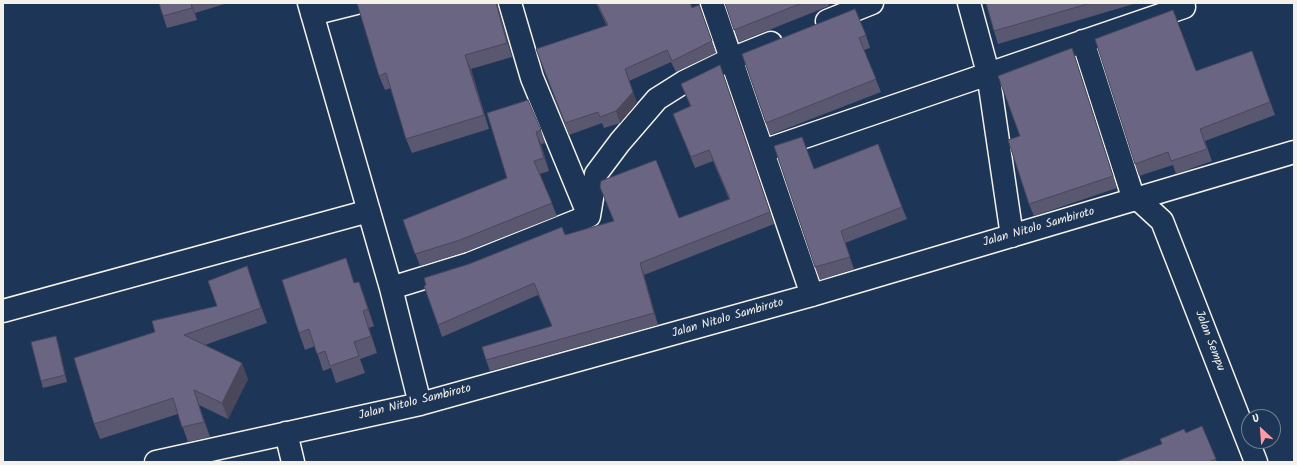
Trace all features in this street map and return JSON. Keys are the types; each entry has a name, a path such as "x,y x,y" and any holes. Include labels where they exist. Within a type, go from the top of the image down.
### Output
{"street":[{"path":"356,3 310,9 391,288 420,404"},
{"path":"510,3 532,78 589,216"},
{"path":"712,3 812,295"},
{"path":"589,216 596,174 620,142 657,100 684,82 731,59 872,3"},
{"path":"969,3 988,73 1012,236"},
{"path":"763,151 1184,7 1182,3"},
{"path":"1083,41 1136,199"},
{"name":"Jalan Nitolo Sambiroto","path":"156,462 420,404 812,295 1294,152"},
{"path":"1162,221 1172,189"},
{"name":"Jalan Sempu","path":"1136,199 1162,221 1256,462"},
{"path":"3,311 369,211"},
{"path":"391,288 469,264 589,216"},
{"path":"286,433 293,462"}],"building":[{"path":"159,3 191,3 192,8 163,16"},
{"path":"357,3 496,3 507,43 465,55 484,115 406,139 386,73 379,76"},
{"path":"597,3 690,3 692,8 699,5 712,41 672,61 667,50 625,69 633,92 616,111 600,117 598,112 565,123 536,49 608,25"},
{"path":"725,3 802,3 734,30"},
{"path":"986,3 1091,3 994,31"},
{"path":"855,9 866,35 859,38 876,79 766,123 742,54"},
{"path":"1173,10 1196,71 1252,51 1270,102 1200,129 1207,149 1171,161 1168,152 1135,164 1095,39"},
{"path":"1072,48 1113,176 1029,204 1008,140 1020,136 998,76"},
{"path":"720,65 770,212 640,263 654,313 486,360 482,347 552,326 534,283 438,325 424,286 426,285 424,278 469,264 562,227 565,235 614,221 600,187 601,181 656,160 679,218 730,199 709,150 691,157 673,114 691,106 681,84"},
{"path":"528,100 541,130 536,132 544,158 534,161 552,203 460,240 415,254 403,220 507,178 487,113"},
{"path":"802,137 814,169 878,144 902,207 841,231 850,257 815,267 774,146"},
{"path":"346,258 354,283 359,282 368,309 363,311 371,336 354,342 359,356 330,366 325,351 317,354 309,329 299,333 282,280"},
{"path":"247,266 261,308 184,335 242,363 222,403 194,390 204,422 182,427 173,398 94,424 74,358 155,332 152,321 217,306 208,281"},
{"path":"56,336 65,375 41,381 31,342"},
{"path":"1202,426 1216,459 1209,462 1115,462 1162,444 1160,439 1184,429 1186,433"}]}
